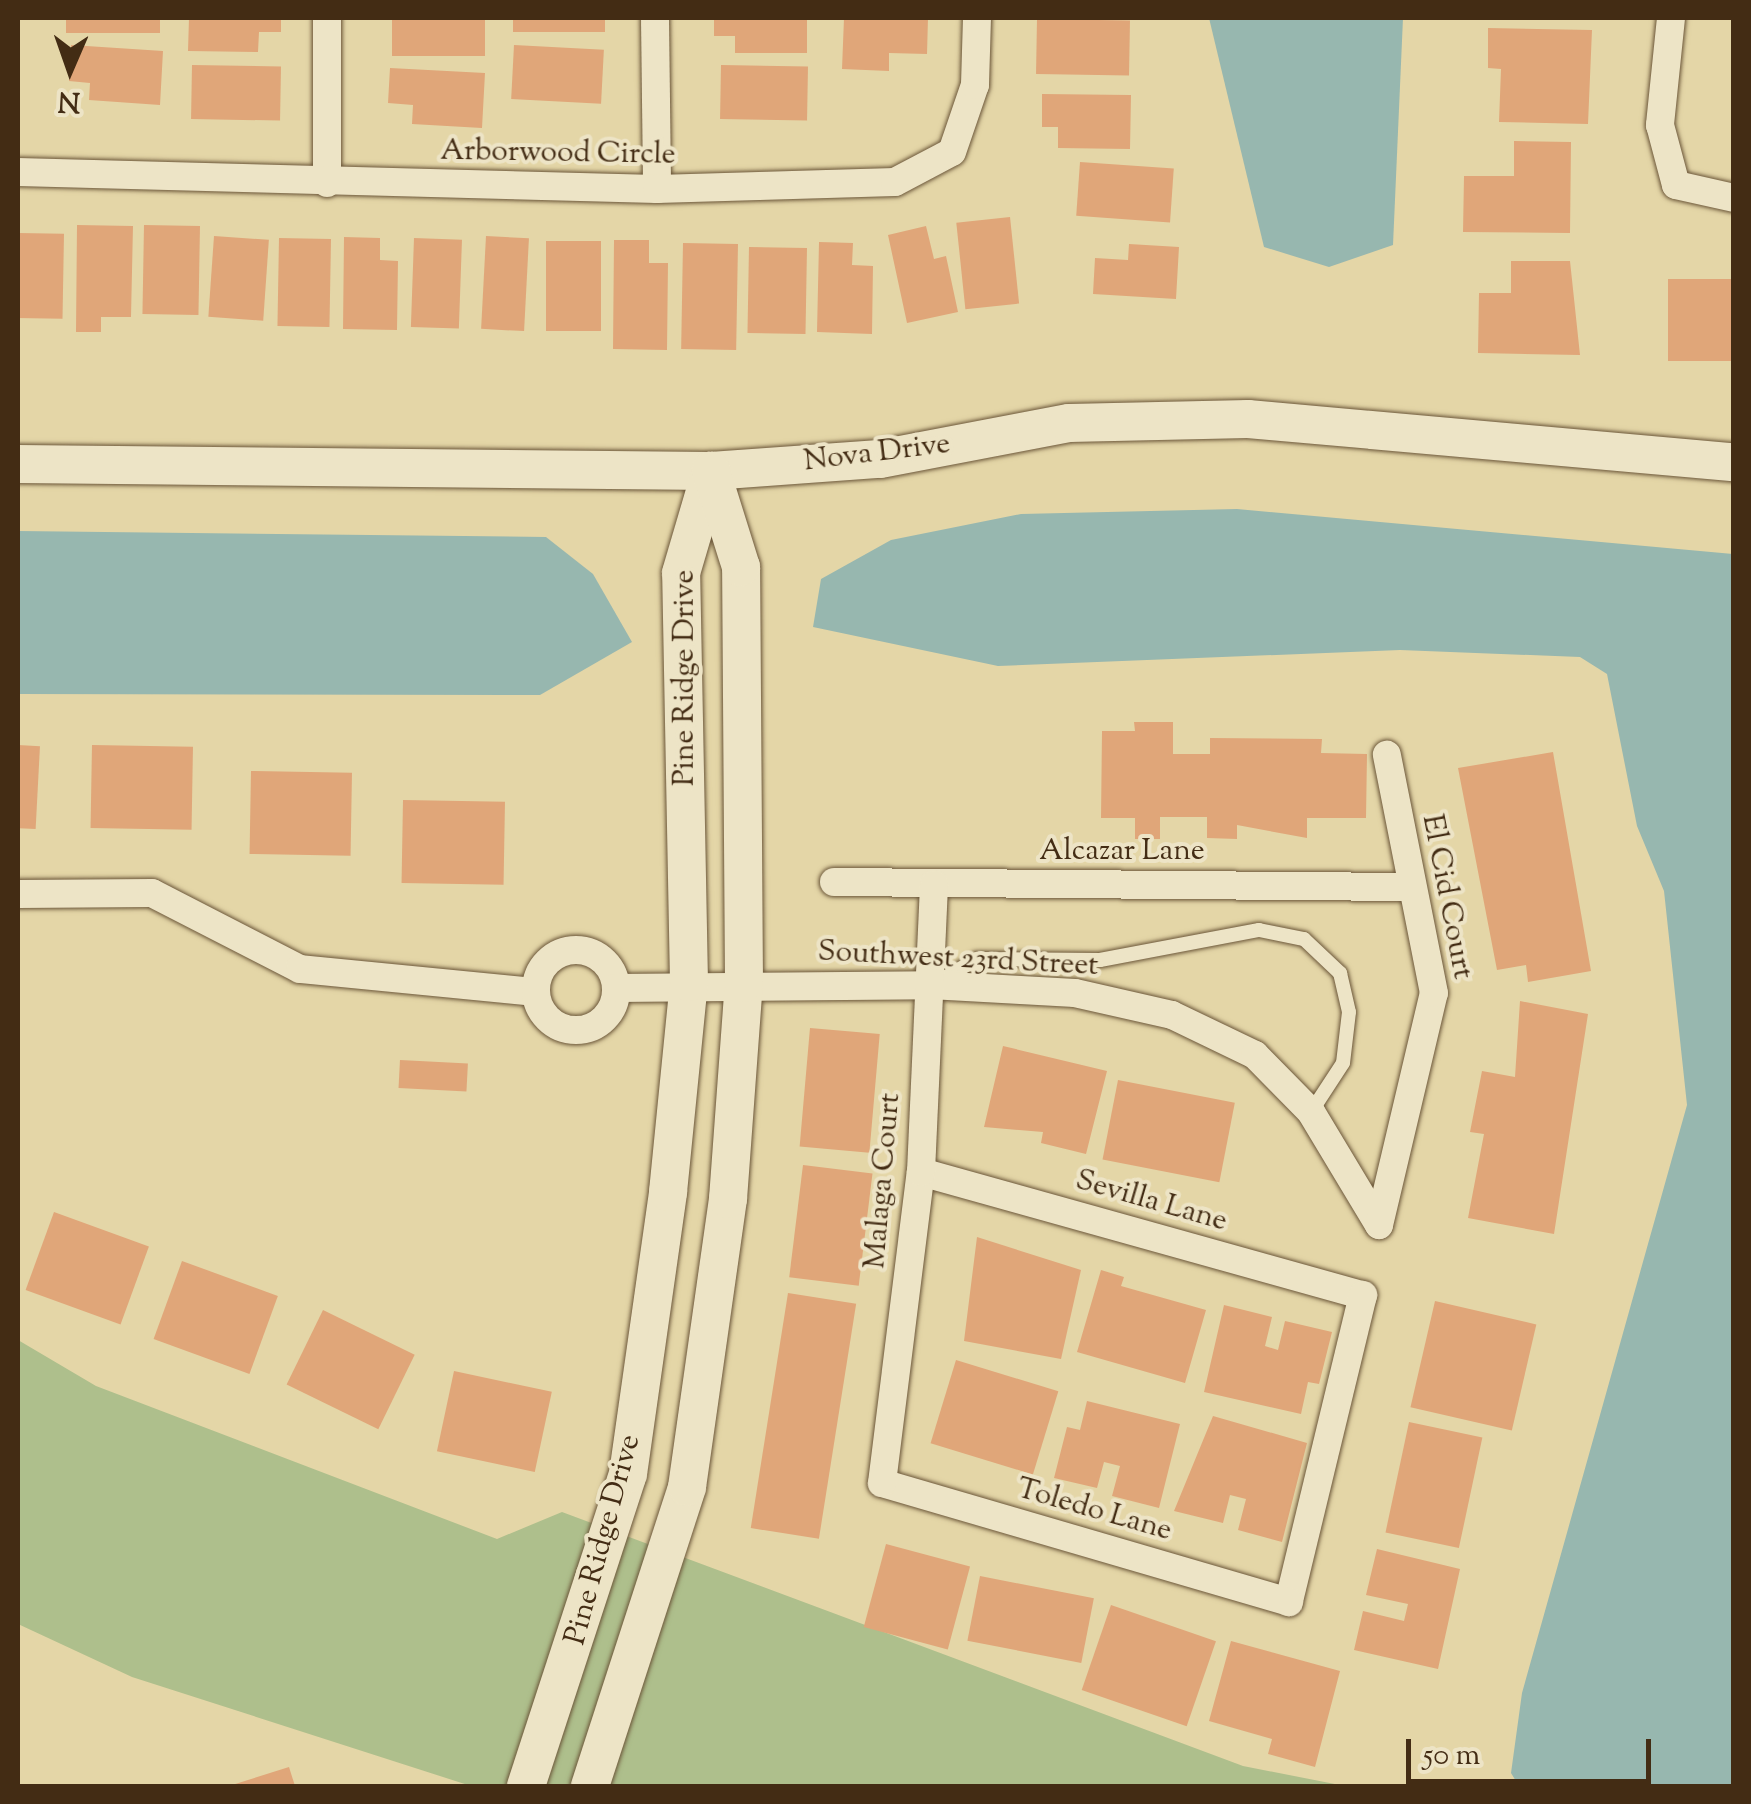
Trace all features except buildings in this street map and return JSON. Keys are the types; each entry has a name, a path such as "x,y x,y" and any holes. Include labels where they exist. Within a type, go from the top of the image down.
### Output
{"street":[{"path":"327,18 328,183"},
{"path":"656,18 657,190"},
{"name":"Arborwood Circle","path":"18,172 657,190 895,182 952,152 975,85 978,18"},
{"path":"1671,18 1660,125 1676,185 1734,198"},
{"name":"Nova Drive","path":"18,464 710,472 880,459 1068,424 1248,419 1734,462"},
{"name":"Pine Ridge Drive","path":"526,1786 628,1474 689,982 682,573 710,472"},
{"name":"Pine Ridge Drive","path":"590,1786 687,1487 728,1199 744,983 741,567 710,472"},
{"name":"El Cid Court","path":"1379,1224 1434,993 1409,887 1387,755"},
{"name":"Alcazar Lane","path":"834,882 1409,887"},
{"name":"Malaga Court","path":"882,1483 922,1172 934,884"},
{"path":"18,894 152,893 300,969 535,992"},
{"path":"566,950 606,962 616,988 603,1020 581,1030 546,1018 535,992 543,966 566,950"},
{"name":"Southwest 23rd Street","path":"616,988 689,982 1075,993 1172,1015 1255,1054 1311,1112 1379,1224"},
{"name":"Sevilla Lane","path":"922,1172 1363,1295 1289,1602"},
{"name":"Toledo Lane","path":"882,1483 1289,1602"}],"lane":[{"path":"930,986 977,959 1100,960 1259,930 1304,938 1340,973 1349,1012 1343,1062 1311,1112"}],"green space":[{"path":"18,1340 96,1386 497,1539 562,1512 1243,1766 1345,1786 471,1786 132,1677 18,1624"}],"water":[{"path":"1209,18 1403,18 1393,245 1329,267 1264,247"},
{"path":"1237,509 1733,554 1733,1786 1519,1786 1511,1773 1522,1693 1687,1105 1664,891 1637,826 1607,674 1580,657 1400,650 998,666 813,627 821,579 891,540 1021,514"},
{"path":"18,531 546,537 593,574 632,642 540,695 18,694"}]}
